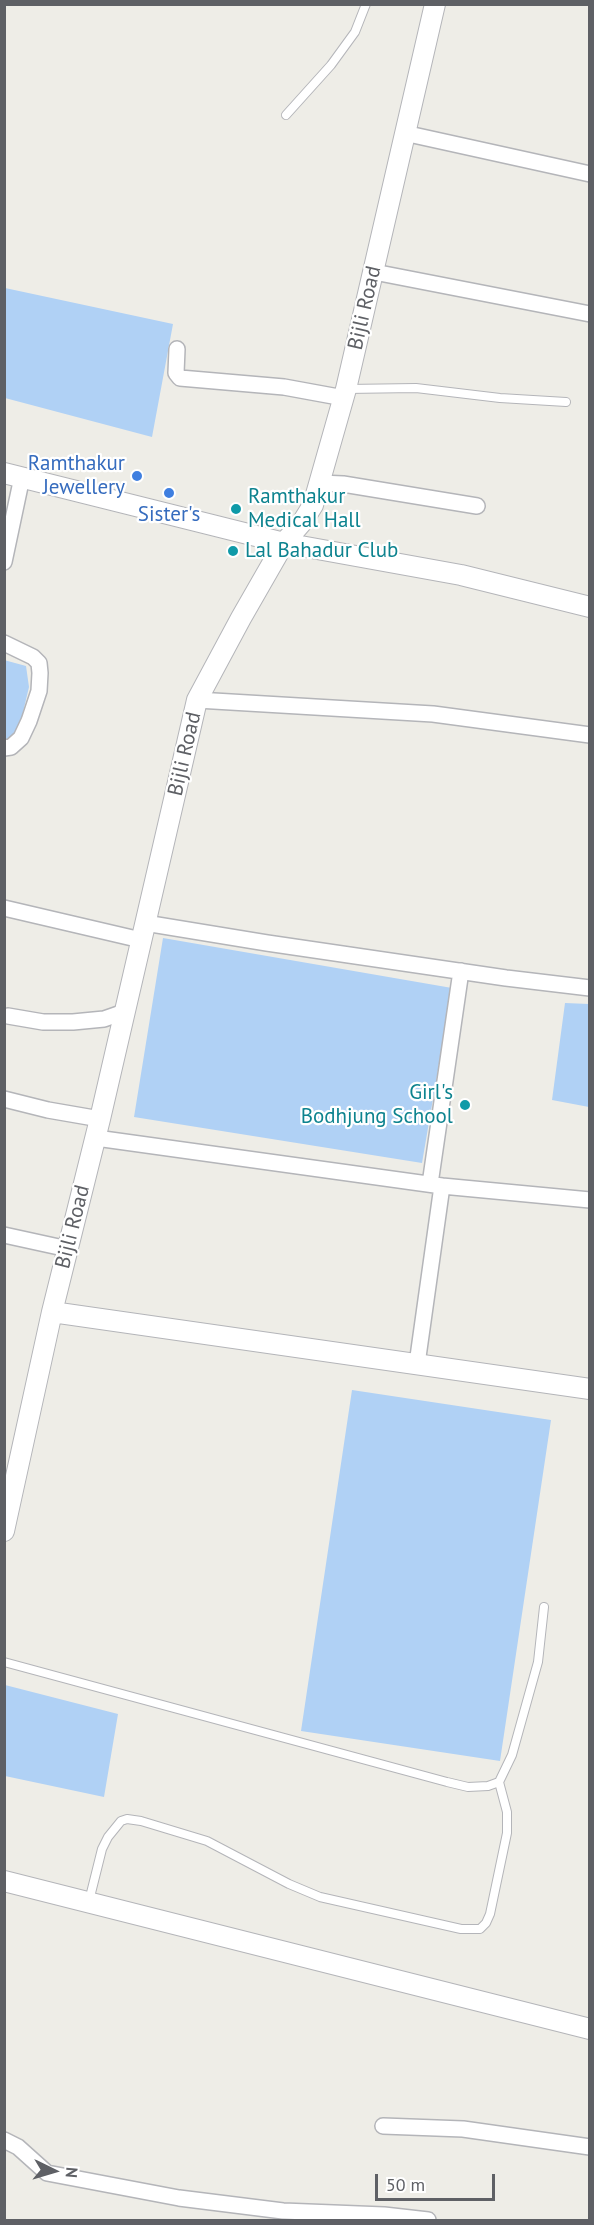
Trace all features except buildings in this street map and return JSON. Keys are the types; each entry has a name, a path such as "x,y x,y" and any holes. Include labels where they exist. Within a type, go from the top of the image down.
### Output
{"street":[{"name":"Bijli Road","path":"5,1529 52,1312 98,1128 197,700 240,618 284,543 313,505 345,393 435,4"},
{"path":"404,133 590,174"},
{"path":"374,272 590,314"},
{"path":"177,350 176,373 180,378 345,393"},
{"path":"4,562 13,475 284,543 460,575 590,608"},
{"path":"320,483 343,484 477,506"},
{"path":"4,643 33,657 39,663 40,673 39,691 21,738 11,747 4,748"},
{"path":"197,700 433,714 590,735"},
{"path":"4,908 143,932 590,988"},
{"path":"417,1364 461,971"},
{"path":"8,1016 57,1023 93,1021 124,1012"},
{"path":"4,1099 48,1110 98,1128 436,1185 590,1200"},
{"path":"4,1235 68,1249"},
{"path":"52,1312 590,1389"},
{"path":"4,1881 590,2029"},
{"path":"383,2126 463,2129 590,2148"},
{"path":"4,2140 18,2147 46,2173 102,2184 179,2198 283,2211 384,2215 428,2220"}],"lane":[{"path":"286,115 331,65 356,32 366,4"},
{"path":"345,393 416,388 500,398 566,402"},
{"path":"88,1902 102,1849 121,1821 127,1820 151,1823 207,1841 312,1894 461,1929 480,1929 490,1914 507,1833 507,1812 500,1782 512,1755 538,1662 544,1606"},
{"path":"4,1662 468,1787 489,1786 500,1782"}],"water":[{"path":"5,288 173,324 152,437 5,398"},
{"path":"4,660 26,666 29,687 19,729 10,739 5,740"},
{"path":"163,938 452,988 422,1163 134,1117"},
{"path":"565,1003 589,1004 589,1107 552,1100"},
{"path":"352,1390 551,1420 500,1761 301,1731"},
{"path":"5,1685 118,1714 104,1797 5,1776"}],"place":[{"name":"Ramthakur Jewellery","path":"137,476"},
{"name":"Sister's","path":"169,493"},
{"name":"Ramthakur Medical Hall","path":"236,509"},
{"name":"Lal Bahadur Club","path":"233,551"},
{"name":"Girl's Bodhjung School","path":"465,1105"}]}
